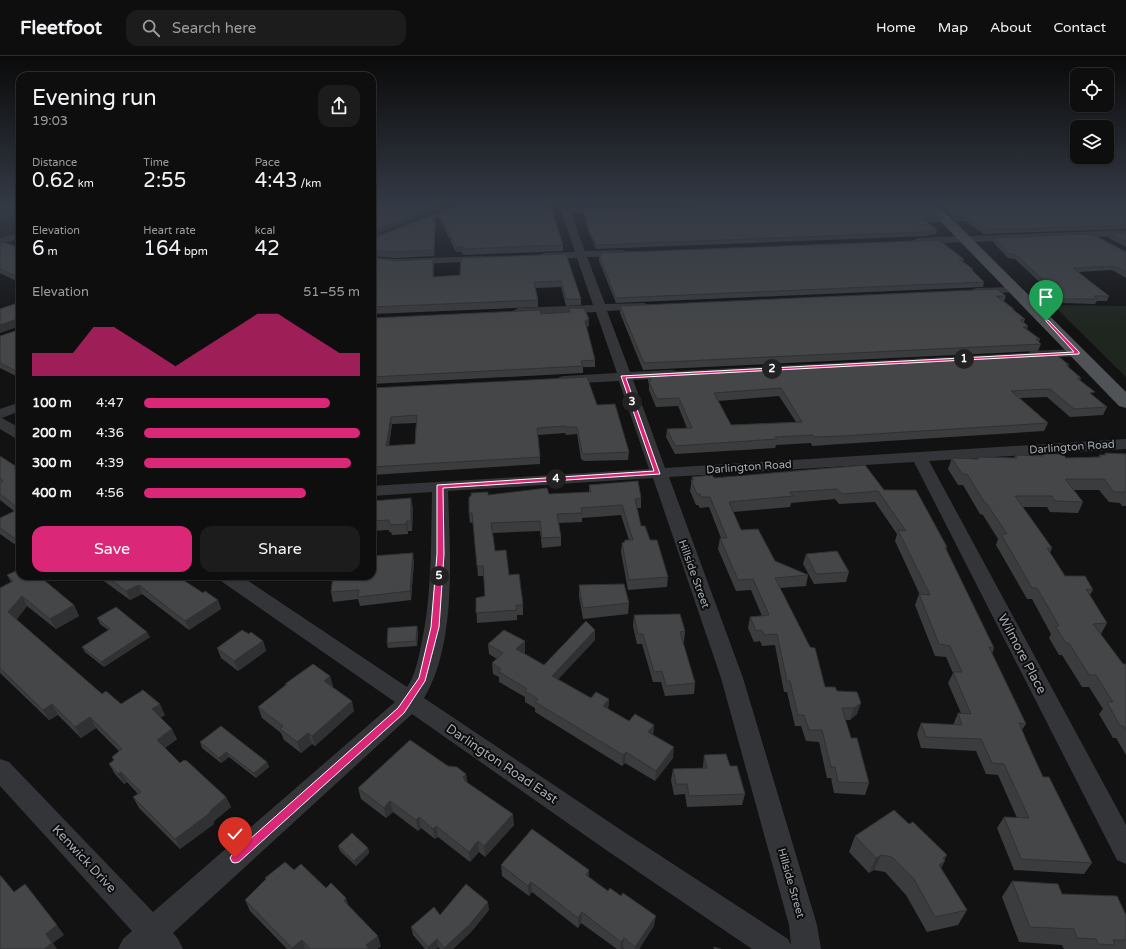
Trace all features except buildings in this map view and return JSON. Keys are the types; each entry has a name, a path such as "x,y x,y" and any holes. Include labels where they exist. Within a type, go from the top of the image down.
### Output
{"main road":[{"path":"972,246 1126,402"}],"street":[{"name":"Hillside Street","path":"578,246 623,377 732,678 803,925 806,949"},
{"path":"533,257 635,253"},
{"path":"376,262 493,258"},
{"path":"962,292 1015,290"},
{"path":"505,312 655,305"},
{"path":"1019,356 1078,353"},
{"path":"553,380 687,373"},
{"path":"0,415 16,408"},
{"path":"0,415 16,413"},
{"path":"0,422 16,432"},
{"name":"Darlington Road","path":"376,491 1126,444"},
{"name":"Wilmore Place","path":"919,457 1126,851"},
{"path":"133,949 160,940 401,711 409,701 422,679 435,627 440,554 440,487"},
{"name":"Darlington Road East","path":"234,580 409,701 778,949"},
{"name":"Kenwick Drive","path":"0,769 160,940"}],"shaded area":[{"path":"1053,305 1126,306 1126,377"}],"route":[{"path":"235,858 401,711 409,701 422,679 435,627 440,554 440,487 658,473 623,377 1078,353 1046,321"}]}
